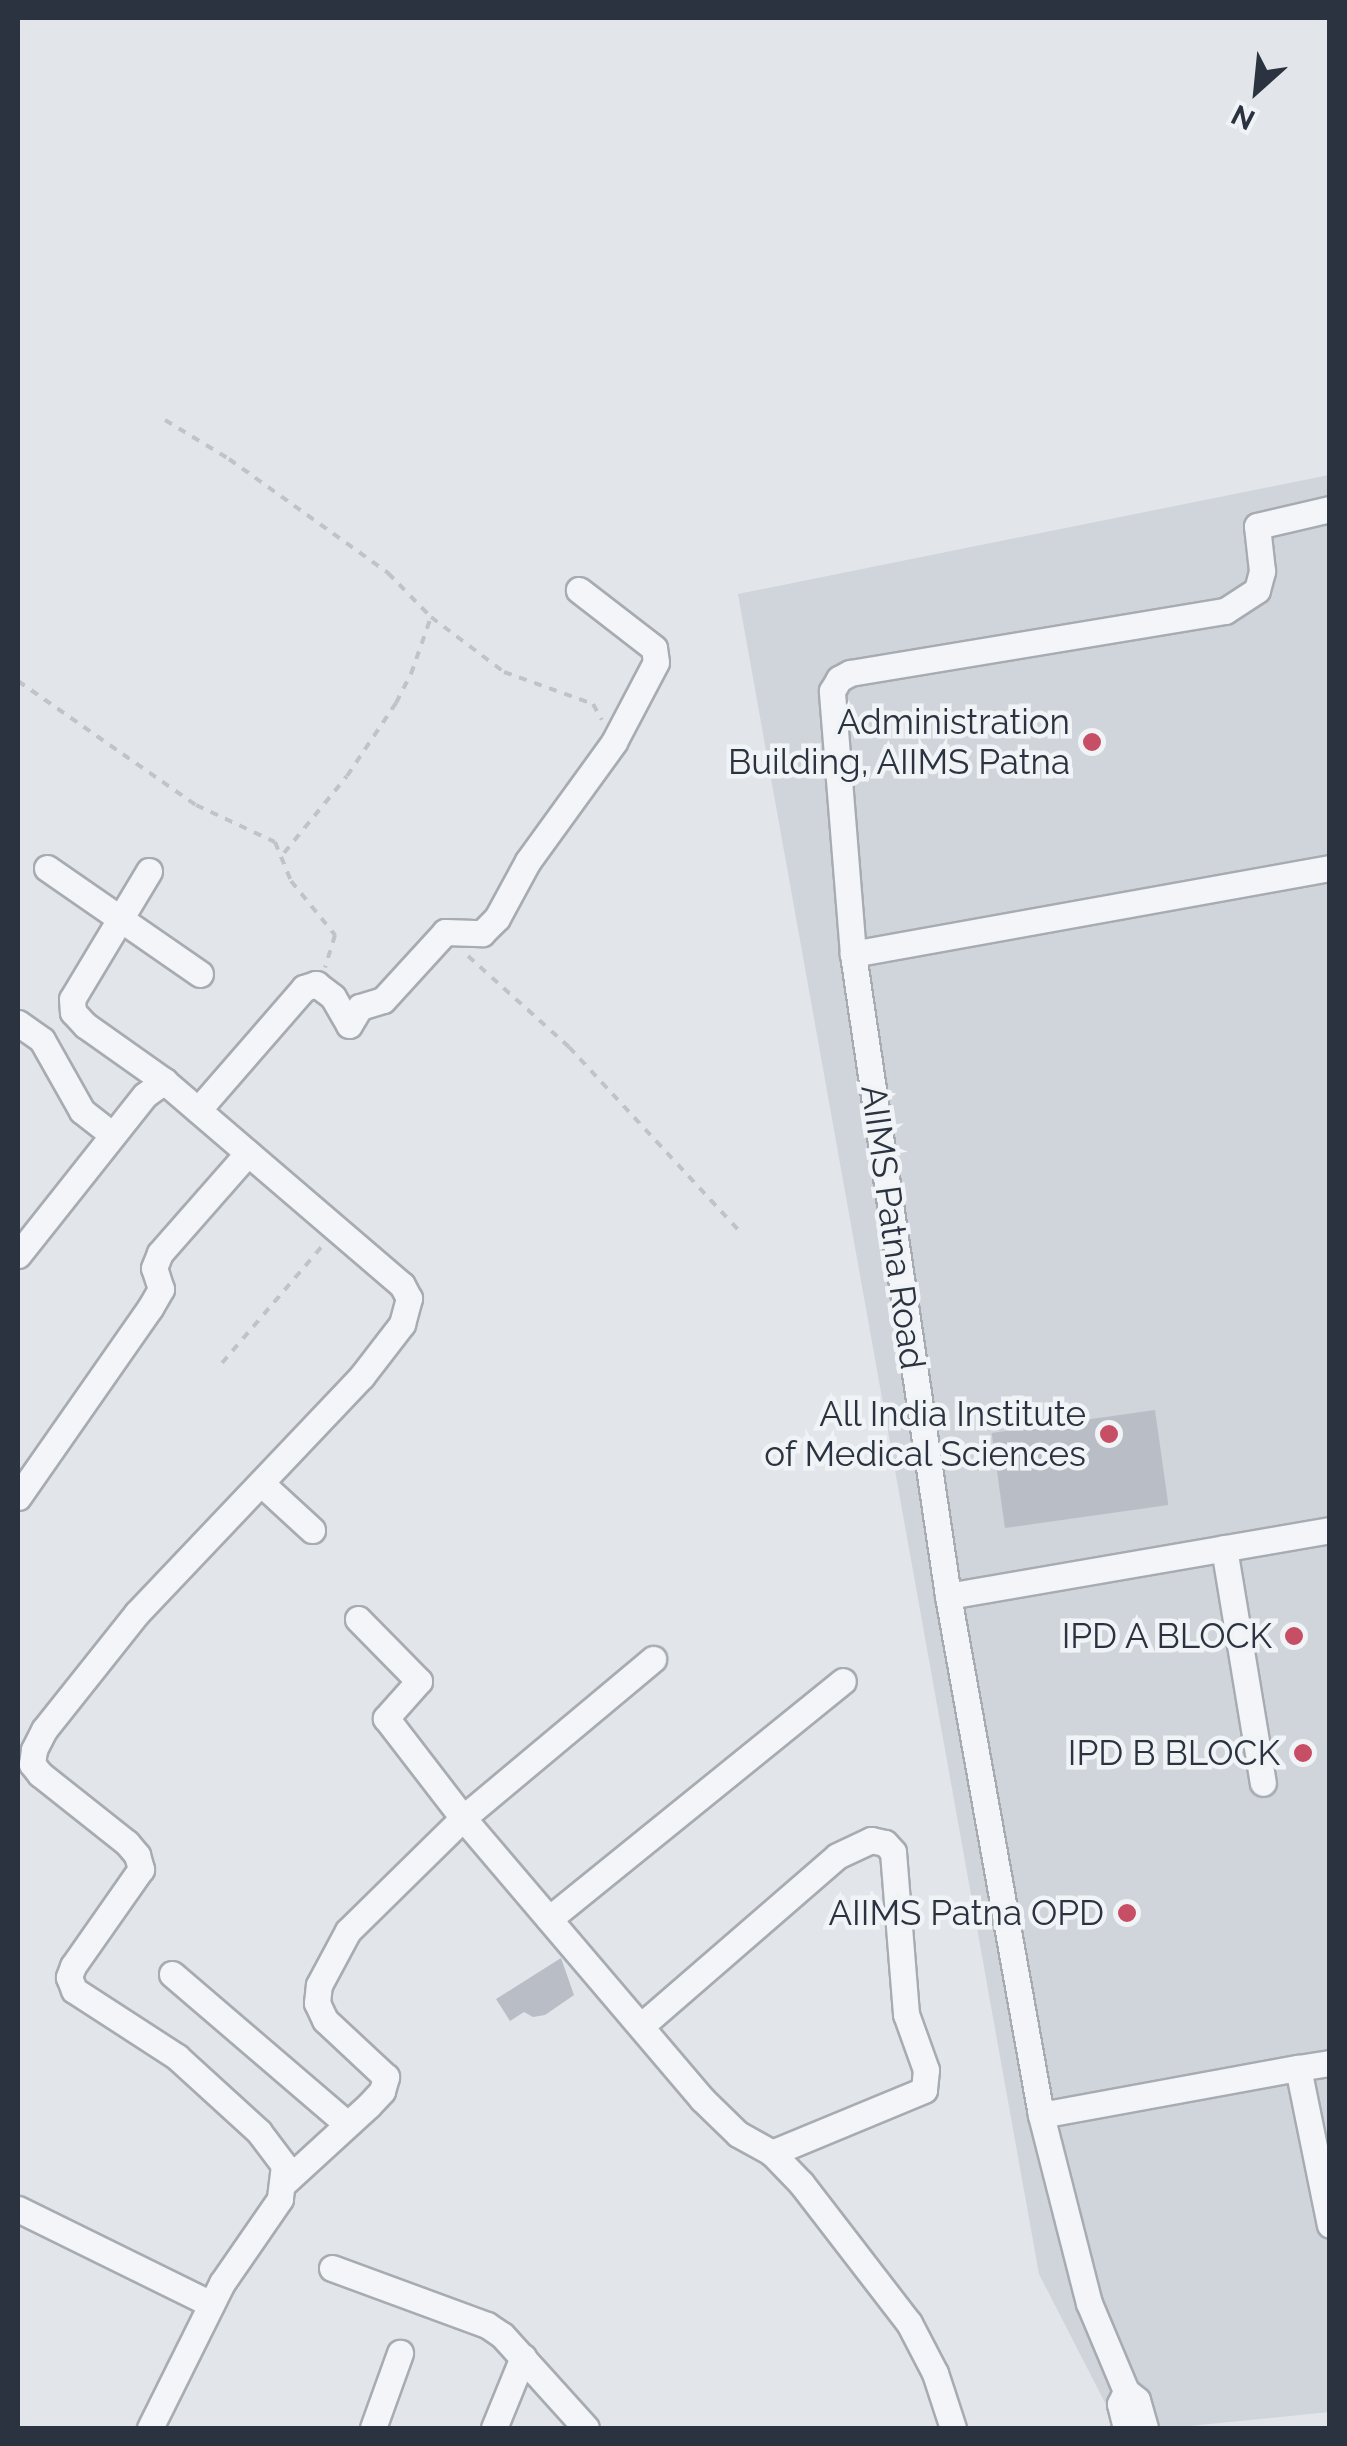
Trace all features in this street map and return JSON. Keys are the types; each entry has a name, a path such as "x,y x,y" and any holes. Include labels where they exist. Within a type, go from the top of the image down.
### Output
{"street":[{"name":"AIIMS Patna Road","path":"1146,2428 1137,2400 1126,2390 1089,2303 1041,2116 948,1596 853,954 832,691 839,679 850,673 1226,610 1257,590 1262,571 1257,526 1330,509"},
{"path":"198,1110 290,1000 316,984 333,997 349,1025 360,1007 383,1000 445,932 482,933 497,918 528,861 614,742 656,662 654,648 578,590"},
{"path":"47,868 200,974"},
{"path":"853,954 1330,868"},
{"path":"149,871 76,986 73,1012 164,1081 402,1285 410,1298 408,1310 362,1376 127,1624 44,1730 32,1764 127,1844 138,1855 141,1869 74,1966 70,1977 74,1990 146,2034 210,2086 275,2150 284,2166 280,2199 211,2304 150,2428"},
{"path":"18,1024 49,1050 82,1111 113,1135"},
{"path":"18,1255 145,1095 164,1081"},
{"path":"18,1497 150,1308 161,1289 154,1268 160,1252 248,1153"},
{"path":"262,1484 312,1530"},
{"path":"948,1596 1330,1530"},
{"path":"1224,1548 1263,1783"},
{"path":"358,1619 419,1681 386,1718 463,1818 722,2120 772,2153 801,2182 909,2323 935,2373 952,2428"},
{"path":"284,2182 382,2091 386,2077 325,2020 317,2003 319,1984 348,1931 463,1818 653,1659"},
{"path":"549,1919 843,1681"},
{"path":"641,2026 836,1856 871,1840 885,1843 894,1852 906,2014 926,2070 924,2090 772,2153"},
{"path":"172,1974 346,2122"},
{"path":"1041,2116 1330,2063"},
{"path":"1298,2068 1330,2225"},
{"path":"18,2209 211,2304"},
{"path":"332,2268 474,2318 502,2336 586,2428"},
{"path":"373,2428 400,2354"},
{"path":"494,2428 522,2357"},
{"path":"1126,2390 1120,2404 1126,2428"}],"path":[{"path":"165,420 229,459 388,573 431,617 504,672 594,704 614,742"},
{"path":"283,855 347,776 396,703 412,674 431,617"},
{"path":"18,681 217,818 258,831 283,855 291,881 334,935 332,954 316,984"},
{"path":"445,932 500,988 570,1047 742,1234"},
{"path":"222,1363 336,1230"}],"shaded area":[{"name":"All India Institute of Medical Sciences","path":"1329,475 1329,2412 1169,2428 1118,2428 1039,2274 738,594"}],"building":[{"path":"1155,1410 1168,1505 1005,1528 992,1433"},
{"path":"561,1958 574,1995 545,2015 533,2017 524,2012 510,2021 496,1999"}],"place":[{"name":"Administration Building, AIIMS Patna","path":"1092,742"},
{"name":"All India Institute of Medical Sciences","path":"1109,1434"},
{"name":"IPD A BLOCK","path":"1294,1636"},
{"name":"IPD B BLOCK","path":"1303,1753"},
{"name":"AIIMS Patna OPD","path":"1127,1913"}]}
